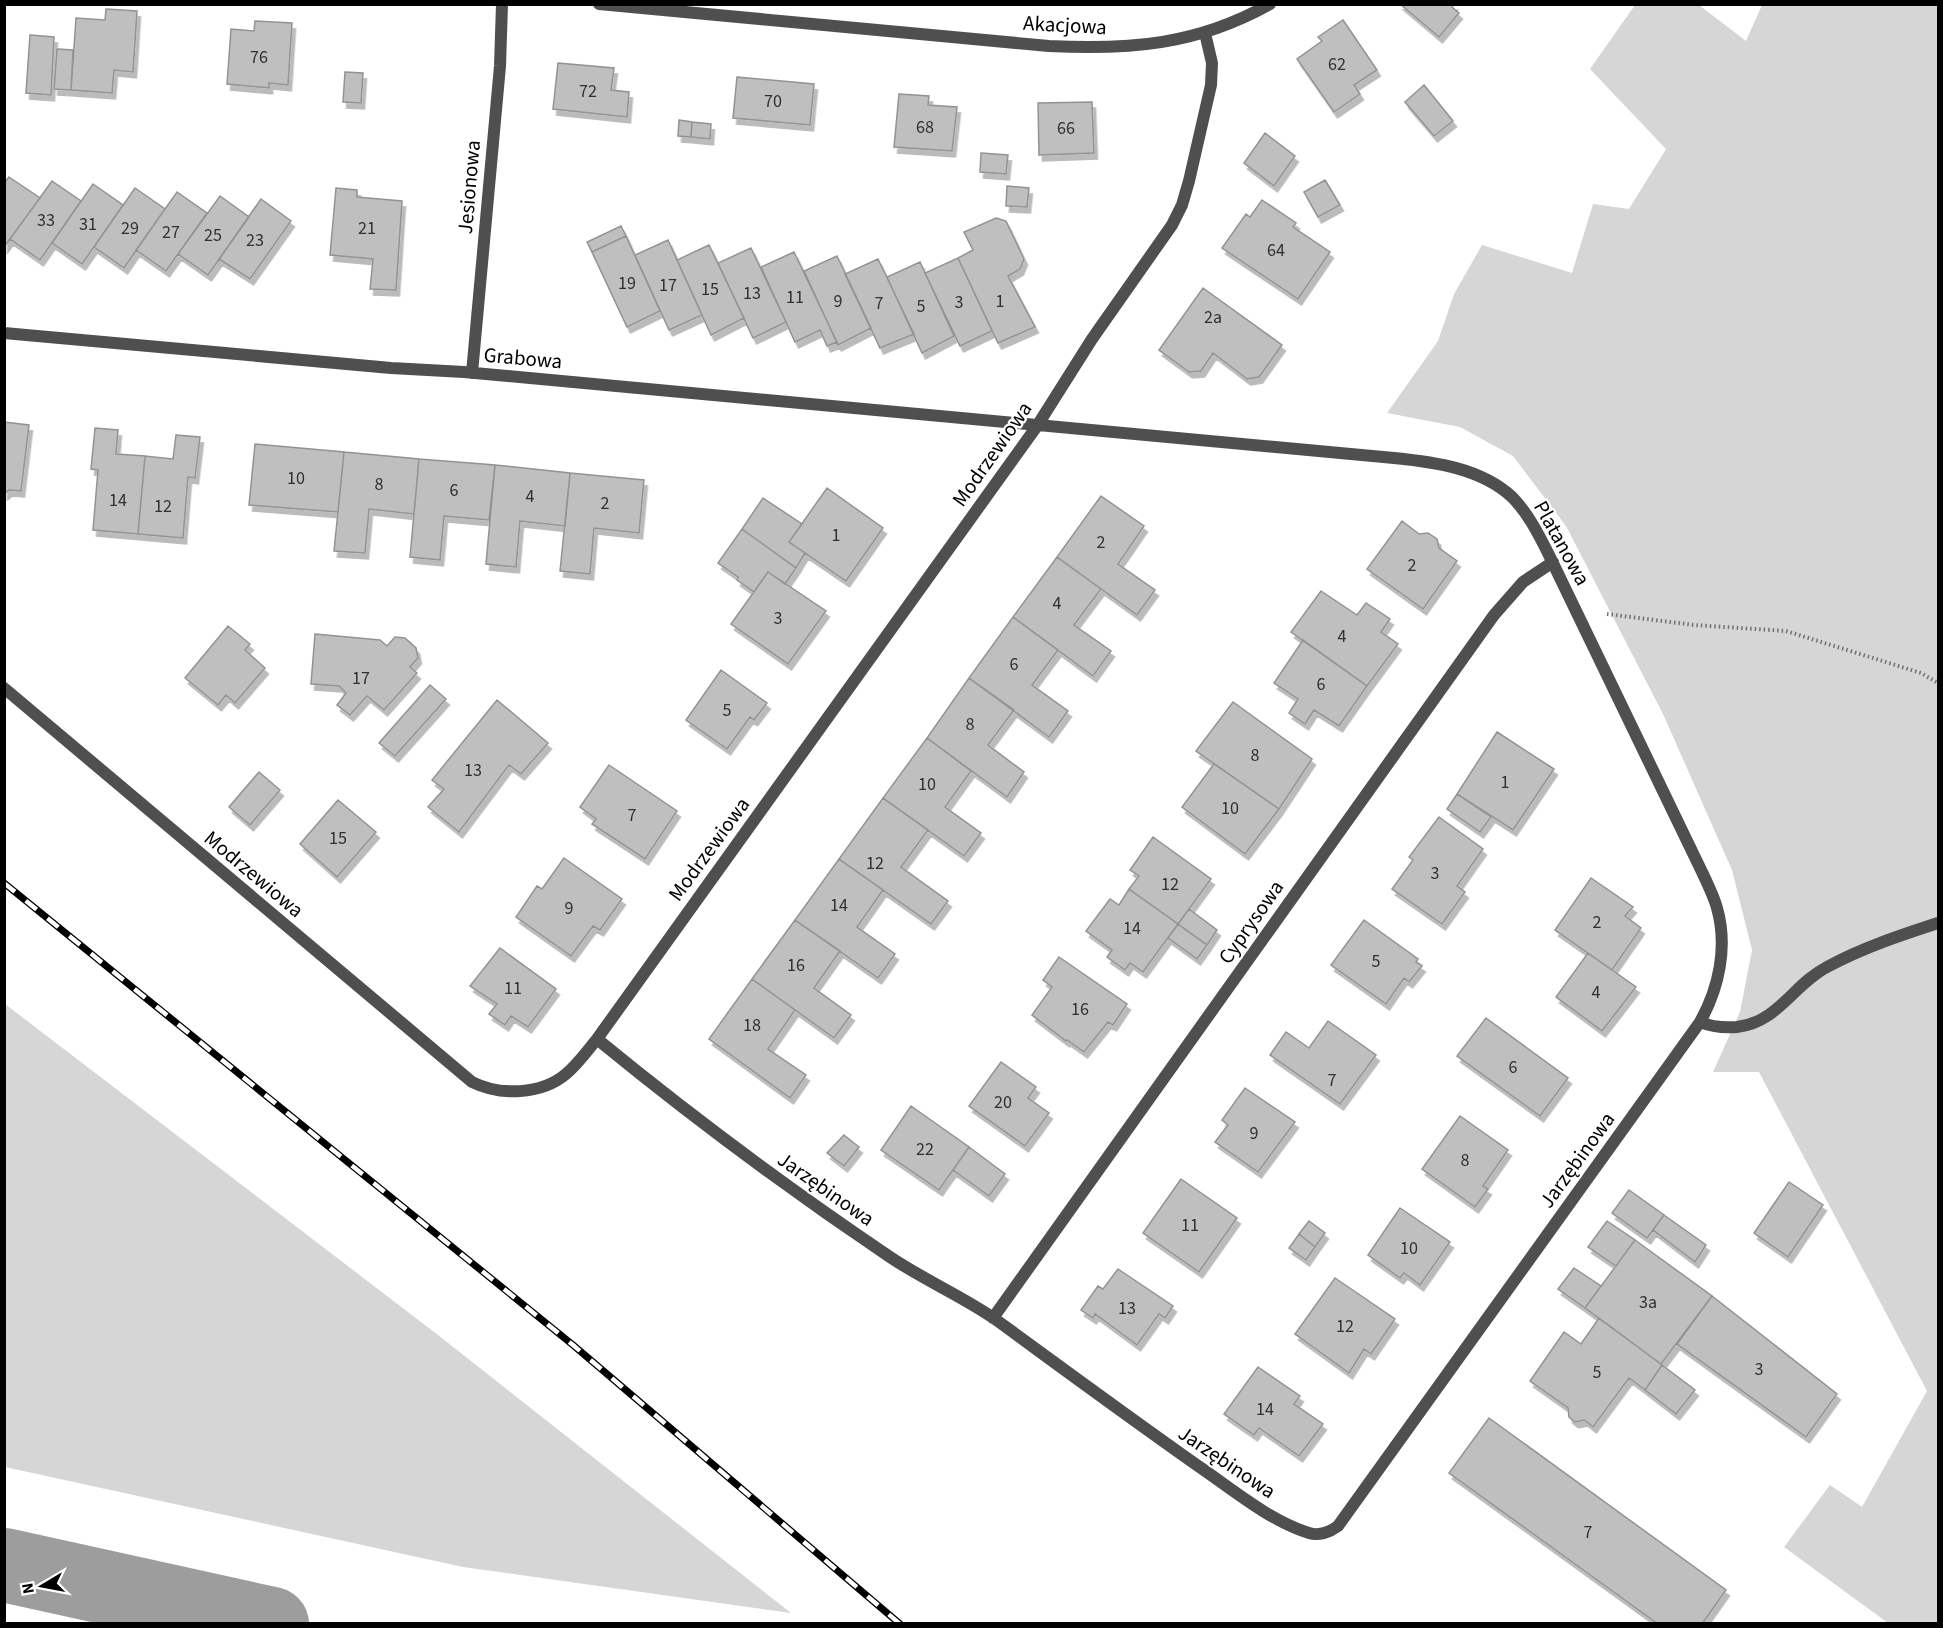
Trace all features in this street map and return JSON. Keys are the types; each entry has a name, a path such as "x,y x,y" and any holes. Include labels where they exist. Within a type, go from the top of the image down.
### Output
{"street":[{"name":"Jesionowa","path":"472,373 500,73 501,4"},
{"name":"Akacjowa","path":"600,4 1074,47 1128,47 1177,40 1205,33 1245,18 1270,4"},
{"name":"Modrzewiowa","path":"4,688 472,1083 481,1087 506,1091 524,1091 543,1086 568,1072 597,1039 1037,426 1092,339 1172,225 1182,205 1189,181 1212,80 1212,63 1205,33"},
{"name":"Grabowa","path":"4,333 391,368 472,373 1037,426"},
{"name":"Platanowa","path":"1037,426 1394,458 1452,467 1484,479 1512,497 1526,514 1553,562 1703,874 1717,908 1722,936 1720,967 1711,1002 1700,1022"},
{"name":"Cyprysowa","path":"993,1318 1494,615 1523,582 1553,562"},
{"path":"1700,1022 1710,1026 1728,1027 1760,1021 1825,968 1870,948 1938,923"},
{"name":"Jarzębinowa","path":"597,1039 803,1198 903,1265 993,1318 1166,1444 1271,1515 1310,1534 1319,1534 1331,1531 1338,1526 1700,1022"}],"path":[{"path":"1582,622 1601,615 1614,614 1694,625 1786,631 1921,673 1938,683"}],"shaded area":[{"path":"1635,5 1699,5 1746,41 1762,5 1938,5 1938,1623 1888,1623 1784,1547 1830,1485 1862,1507 1927,1391 1759,1072 1713,1072 1740,1012 1752,950 1732,870 1663,714 1566,526 1513,456 1460,427 1387,413 1438,341 1454,294 1482,245 1572,273 1593,204 1629,209 1666,149 1590,69"},
{"path":"5,1004 438,1335 791,1613 463,1567 5,1467"}],"building":[{"path":"1400,4 1454,4 1452,7 1459,13 1439,37"},
{"path":"106,9 137,11 133,72 114,70 112,93 71,90 76,18 105,20"},
{"path":"1343,20 1377,70 1354,85 1360,94 1334,112 1297,59 1322,41 1318,37"},
{"path":"255,21 292,23 288,85 269,83 269,88 227,84 231,29 254,31"},
{"path":"30,35 54,37 51,95 26,93"},
{"path":"57,49 73,50 71,90 54,89"},
{"path":"558,63 614,68 611,90 629,92 627,117 553,109"},
{"path":"345,72 363,73 361,103 343,102"},
{"path":"737,77 814,84 810,125 733,118"},
{"path":"1424,85 1453,121 1434,136 1405,102"},
{"path":"899,94 929,96 928,105 957,107 952,151 894,147"},
{"path":"1092,102 1094,153 1039,155 1038,103"},
{"path":"679,120 692,122 691,137 678,136"},
{"path":"692,122 711,124 710,139 691,137"},
{"path":"1265,133 1295,156 1274,186 1244,163"},
{"path":"981,153 1008,155 1006,174 980,172"},
{"path":"9,177 40,198 4,247 4,183"},
{"path":"1325,180 1340,205 1318,217 1304,192"},
{"path":"52,181 81,201 40,260 10,239"},
{"path":"93,184 123,205 82,264 52,243"},
{"path":"1007,186 1029,188 1027,207 1006,206"},
{"path":"135,188 165,209 124,268 94,247"},
{"path":"336,188 357,190 357,197 402,201 396,290 370,289 373,259 330,255"},
{"path":"177,192 207,213 166,271 136,250"},
{"path":"220,196 249,217 208,275 178,254"},
{"path":"261,199 291,221 250,279 219,259"},
{"path":"1262,200 1296,223 1293,227 1330,252 1298,299 1222,248 1246,214 1250,217"},
{"path":"996,218 1006,221 1024,259 1020,269 1008,276 1035,327 998,343 958,258 973,250 964,232"},
{"path":"621,226 626,236 592,252 587,242"},
{"path":"626,236 660,311 627,327 592,252"},
{"path":"668,240 702,315 669,330 635,255"},
{"path":"709,245 744,318 711,335 677,260"},
{"path":"751,248 786,322 753,338 718,263"},
{"path":"794,252 837,342 827,346 820,330 795,342 761,267"},
{"path":"837,256 871,328 838,345 804,271"},
{"path":"958,258 992,331 960,346 925,273"},
{"path":"878,259 914,334 880,348 845,274"},
{"path":"920,262 954,336 922,353 887,277"},
{"path":"1203,288 1282,345 1259,377 1247,379 1213,353 1201,371 1189,372 1159,350"},
{"path":"4,422 29,425 21,491 9,490 4,494"},
{"path":"95,428 118,430 116,454 145,456 138,534 93,530 98,470 91,469"},
{"path":"176,435 200,437 195,478 188,477 183,538 138,534 145,456 173,459"},
{"path":"255,444 344,452 338,512 249,505"},
{"path":"344,452 419,459 414,514 369,509 365,553 334,551"},
{"path":"419,459 495,465 489,520 444,516 440,560 410,557"},
{"path":"495,465 570,473 565,526 520,521 516,567 486,564"},
{"path":"570,473 644,480 639,533 594,528 590,574 560,571"},
{"path":"827,488 883,528 846,581 789,542"},
{"path":"1101,496 1144,526 1118,564 1155,590 1137,615 1057,557"},
{"path":"763,498 802,524 789,542 805,553 796,568 742,529"},
{"path":"1402,521 1419,534 1428,533 1437,539 1439,548 1457,561 1423,609 1367,569"},
{"path":"742,529 796,568 785,584 768,572 754,592 718,563"},
{"path":"1057,557 1101,589 1074,625 1111,651 1093,676 1013,617"},
{"path":"768,572 826,611 788,664 731,624"},
{"path":"1321,591 1357,615 1366,603 1390,619 1381,632 1398,644 1367,686 1291,632"},
{"path":"1013,617 1058,650 1032,685 1068,711 1049,737 969,678"},
{"path":"228,626 250,644 245,650 265,668 235,703 226,695 218,705 185,678"},
{"path":"315,634 380,640 387,646 395,637 405,638 416,648 418,658 410,667 417,673 384,710 367,696 350,715 337,705 346,693 339,686 311,684"},
{"path":"1303,640 1367,686 1339,726 1314,710 1305,724 1289,713 1298,699 1274,683"},
{"path":"721,670 767,703 754,720 750,717 727,749 686,720"},
{"path":"969,678 1014,710 988,745 1024,772 1007,797 927,738"},
{"path":"430,685 446,699 395,756 379,743"},
{"path":"497,700 548,743 521,774 509,765 459,832 428,807 444,789 432,780"},
{"path":"1233,702 1312,759 1279,809 1196,751"},
{"path":"1497,732 1554,769 1513,830 1457,794"},
{"path":"927,738 971,771 945,807 981,833 964,856 883,798"},
{"path":"1214,764 1279,809 1245,854 1182,807"},
{"path":"609,765 677,811 645,859 592,824 596,819 580,807"},
{"path":"259,772 280,790 250,825 229,807"},
{"path":"1457,794 1491,817 1480,832 1447,809"},
{"path":"883,798 928,830 901,867 948,901 931,924 839,859"},
{"path":"338,800 376,832 337,877 300,844"},
{"path":"1439,817 1483,849 1457,886 1465,892 1442,924 1392,889 1413,860 1409,857"},
{"path":"1153,837 1211,879 1178,924 1129,889 1139,876 1130,870"},
{"path":"564,858 622,899 600,930 593,926 571,956 516,917 537,886 542,889"},
{"path":"839,859 883,890 857,927 895,954 878,978 795,920"},
{"path":"1591,878 1633,907 1625,916 1641,928 1612,970 1555,930"},
{"path":"1129,889 1178,924 1143,972 1130,963 1125,970 1107,957 1112,950 1086,931 1110,899 1119,905"},
{"path":"1189,909 1217,930 1207,945 1178,924"},
{"path":"795,920 840,951 814,988 851,1015 834,1038 752,979"},
{"path":"1364,920 1418,959 1416,962 1422,966 1409,982 1404,978 1386,1004 1331,965"},
{"path":"1178,924 1207,945 1197,959 1168,938"},
{"path":"500,948 556,989 528,1027 511,1016 505,1025 489,1014 497,1004 470,986"},
{"path":"1588,953 1636,987 1602,1031 1556,997"},
{"path":"1059,957 1127,1004 1113,1025 1108,1022 1084,1052 1032,1015 1052,987 1043,980"},
{"path":"752,979 795,1010 768,1049 806,1075 790,1098 709,1039"},
{"path":"1486,1018 1568,1078 1540,1116 1457,1056"},
{"path":"1328,1021 1376,1055 1340,1104 1270,1055 1286,1032 1309,1048"},
{"path":"1001,1062 1036,1087 1028,1098 1049,1113 1025,1146 969,1106"},
{"path":"1245,1088 1295,1122 1258,1172 1215,1142 1228,1125 1222,1120"},
{"path":"911,1106 969,1147 939,1190 881,1150"},
{"path":"1460,1116 1508,1150 1483,1186 1488,1189 1475,1207 1422,1169"},
{"path":"844,1135 859,1147 844,1166 827,1153"},
{"path":"969,1147 1005,1174 989,1196 953,1170"},
{"path":"1181,1179 1237,1218 1199,1272 1143,1233"},
{"path":"1789,1182 1823,1205 1788,1257 1754,1233"},
{"path":"1629,1190 1664,1215 1647,1238 1612,1213"},
{"path":"1400,1208 1450,1242 1420,1285 1404,1273 1400,1278 1368,1255"},
{"path":"1664,1215 1706,1245 1695,1262 1653,1230"},
{"path":"1309,1221 1325,1233 1315,1247 1299,1234"},
{"path":"1607,1221 1635,1240 1616,1266 1588,1247"},
{"path":"1299,1234 1315,1247 1306,1260 1289,1248"},
{"path":"1635,1240 1712,1296 1661,1364 1585,1308"},
{"path":"1574,1268 1601,1286 1585,1308 1558,1289"},
{"path":"1118,1269 1173,1306 1165,1318 1159,1314 1137,1345 1095,1314 1093,1318 1081,1310 1098,1286 1103,1289"},
{"path":"1335,1278 1395,1319 1371,1354 1364,1349 1349,1373 1295,1334"},
{"path":"1712,1296 1837,1394 1806,1437 1677,1344"},
{"path":"1599,1318 1662,1365 1645,1390 1629,1378 1593,1427 1584,1420 1575,1422 1569,1417 1568,1408 1530,1381 1564,1332 1581,1344"},
{"path":"1662,1365 1695,1390 1676,1414 1645,1390"},
{"path":"1258,1367 1300,1396 1294,1404 1323,1424 1299,1456 1259,1428 1254,1435 1224,1414"},
{"path":"1489,1418 1726,1590 1702,1624 1654,1624 1655,1622 1449,1473"}],"waterway":[{"path":"4,1565 272,1624"}],"railway":[{"path":"4,883 573,1345 900,1624"}]}
